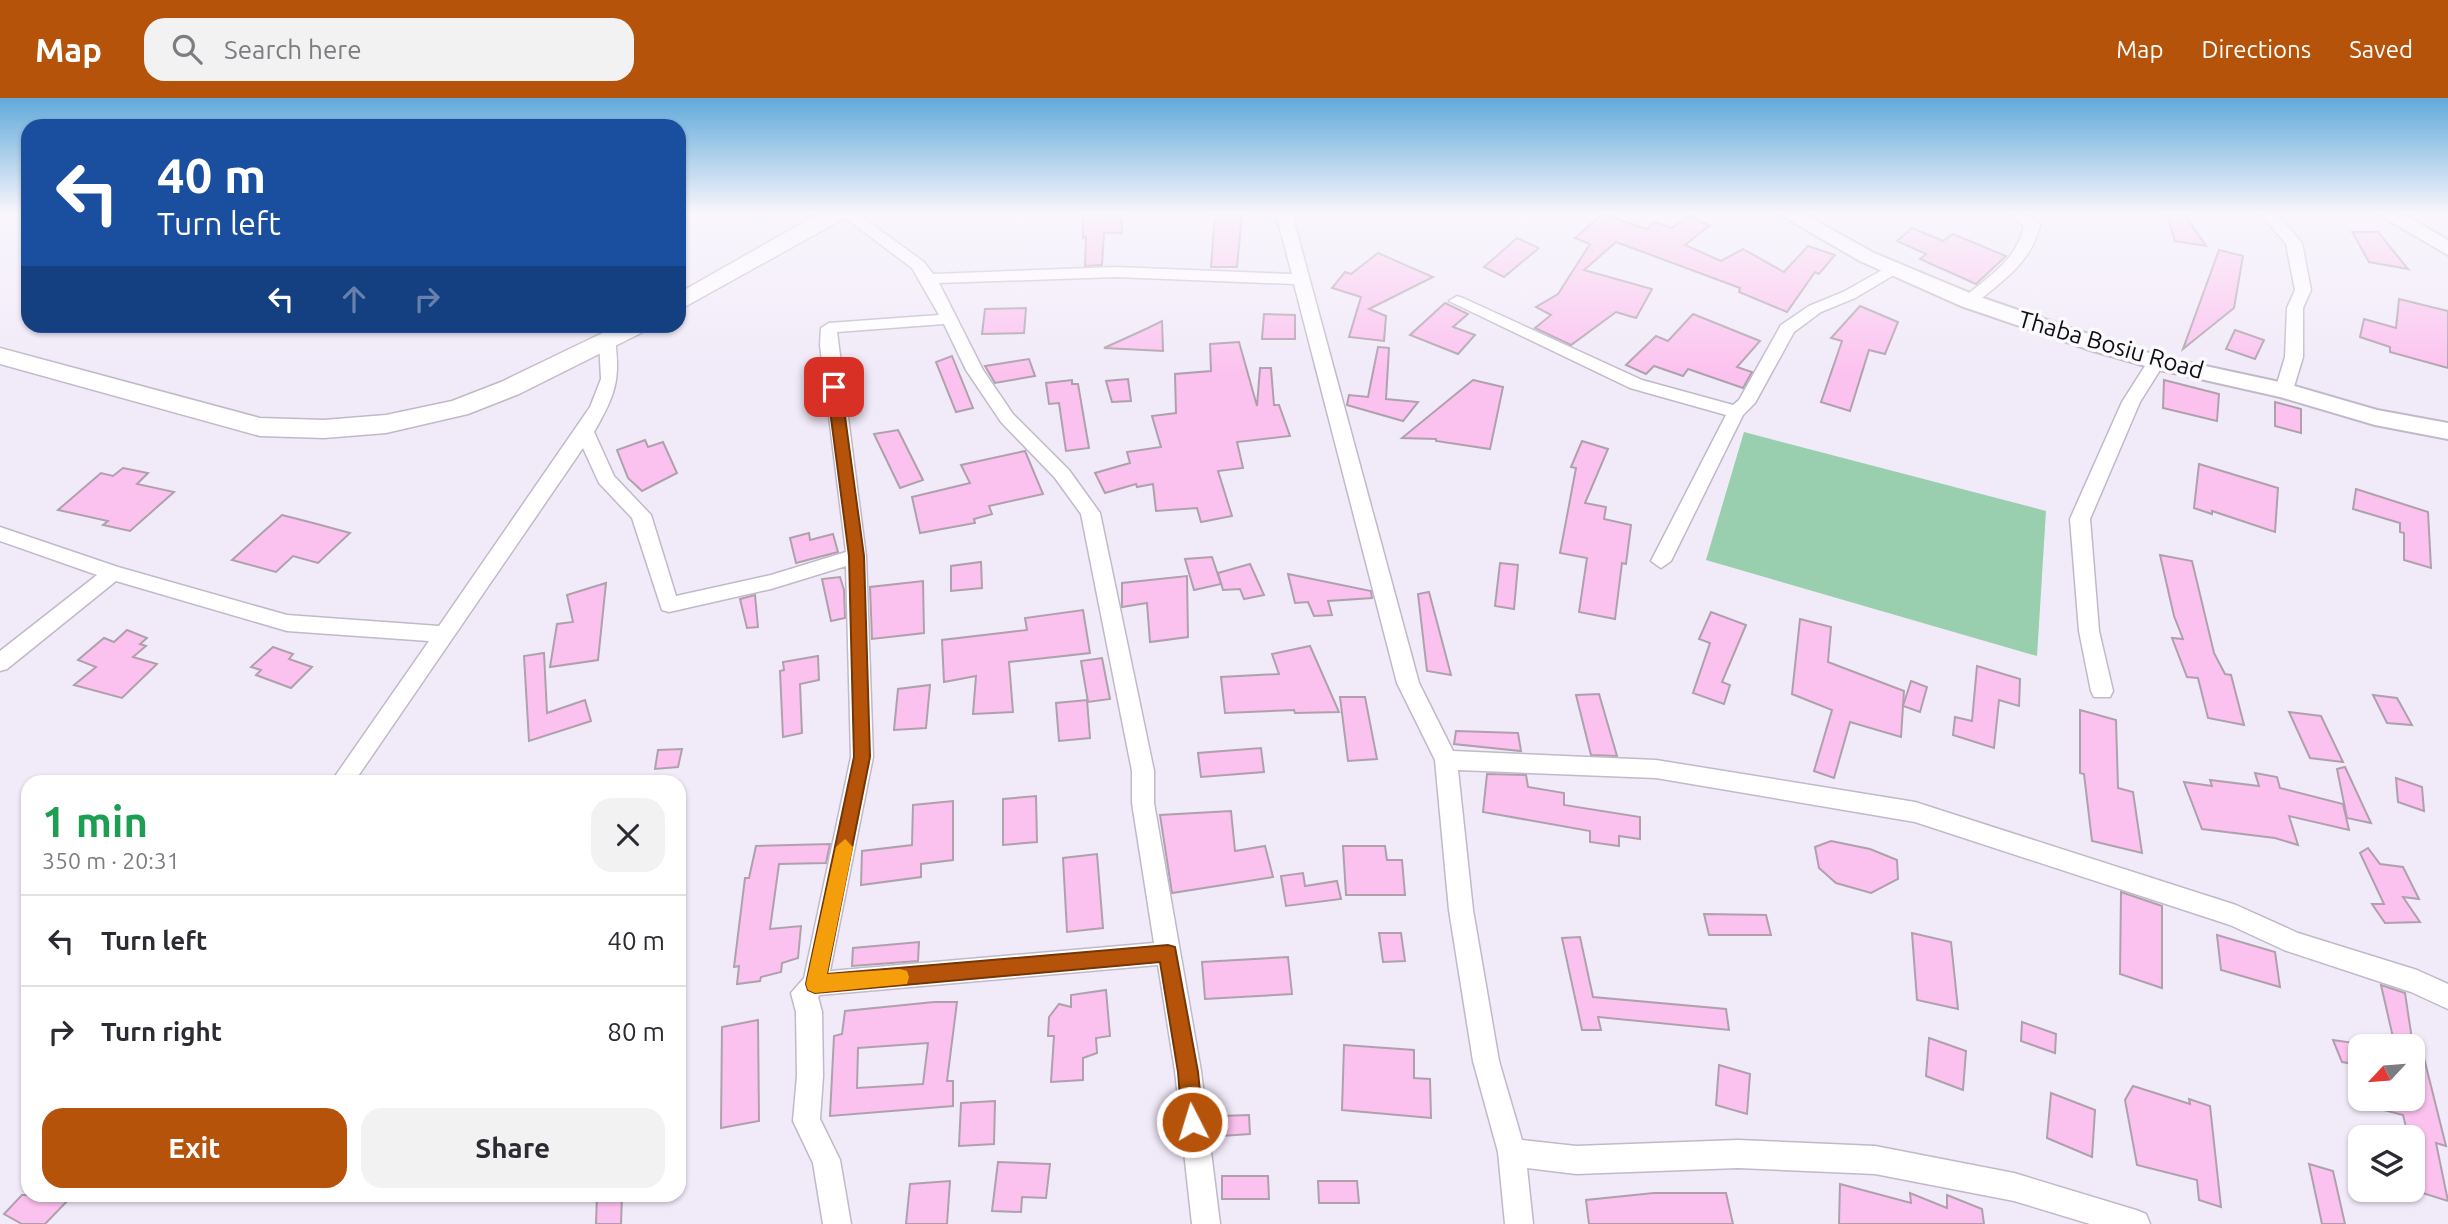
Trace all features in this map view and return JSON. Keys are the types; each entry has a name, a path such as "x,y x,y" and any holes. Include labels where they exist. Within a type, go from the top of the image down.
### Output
{"main road":[{"path":"686,299 747,267"},
{"path":"0,356 260,427 324,429 386,424 459,408 510,388 622,333"}],"street":[{"path":"919,267 929,279 975,370 1007,418 1062,474 1090,513 1143,771 1145,815 1188,1072 1206,1224"},
{"path":"1298,267 1408,683 1446,760 1461,910 1486,1061 1512,1152 1519,1224"},
{"name":"Thaba Bosiu Road","path":"1889,267 1969,301 2156,362 2284,390 2375,417 2448,431"},
{"path":"1969,301 2011,267"},
{"path":"2284,390 2294,357 2295,308 2303,290 2299,267"},
{"path":"1661,561 1736,412 1746,403 1787,329 1815,309 1849,295 1894,269"},
{"path":"929,279 1116,272 1301,279"},
{"path":"1457,301 1636,384 1736,412"},
{"path":"815,984 862,757 856,556 828,345 829,328 949,319"},
{"path":"347,775 585,432 606,395 612,375 607,340"},
{"path":"2102,691 2089,631 2080,519 2131,402 2156,362"},
{"path":"585,432 606,479 641,515 669,605 771,582 856,556"},
{"path":"0,534 113,573 287,623 447,634"},
{"path":"0,663 113,573"},
{"path":"1446,760 1656,769 1915,812 2236,916 2293,942 2417,982 2448,997"},
{"path":"837,1224 826,1160 806,1121 810,1076 809,1012 804,993 815,984 1168,953"},
{"path":"1512,1152 1576,1160 1636,1155 1738,1154 1875,1160 2014,1188 2136,1224"}],"green space":[{"path":"1744,432 2046,511 2037,656 1706,560"}],"building":[{"path":"1361,267 1409,267 1433,277 1369,309 1386,316 1384,341 1349,337 1361,297 1332,288 1345,272 1351,274"},
{"path":"1485,267 1517,267 1504,277"},
{"path":"1576,267 1588,267 1584,270 1652,289 1636,318 1616,312 1571,345 1535,328 1551,315 1536,307 1558,294"},
{"path":"1682,267 1774,267 1784,272 1789,267 1825,267 1819,274 1815,272 1787,312 1739,292 1740,288"},
{"path":"1937,267 1995,267 1976,284"},
{"path":"2213,267 2241,267 2234,308 2183,349"},
{"path":"2399,299 2448,311 2448,368 2390,352 2390,347 2360,337 2364,319 2396,328"},
{"path":"1445,303 1468,314 1453,327 1475,335 1458,354 1410,335"},
{"path":"1860,306 1898,322 1885,354 1869,350 1850,411 1821,402 1842,341 1831,338"},
{"path":"1026,308 1024,333 982,334 985,309"},
{"path":"1264,314 1295,315 1295,339 1262,339"},
{"path":"1693,314 1760,341 1737,367 1752,372 1743,388 1688,369 1683,376 1654,366 1646,374 1626,365 1656,336 1668,341"},
{"path":"1162,321 1163,351 1104,348 1148,328"},
{"path":"2235,330 2264,340 2255,359 2226,349"},
{"path":"1239,342 1257,406 1260,368 1271,368 1274,405 1279,405 1290,436 1237,442 1243,468 1218,471 1232,516 1201,522 1197,508 1156,511 1153,484 1137,487 1136,484 1105,493 1095,473 1130,463 1127,452 1161,447 1152,416 1176,413 1175,374 1211,371 1210,344"},
{"path":"1378,347 1389,348 1386,399 1418,402 1403,421 1347,405 1349,395 1368,397"},
{"path":"952,356 973,408 956,412 936,362"},
{"path":"1029,359 1035,376 995,383 985,366"},
{"path":"1128,379 1131,401 1112,402 1106,381"},
{"path":"1072,380 1072,384 1078,384 1089,448 1066,451 1059,403 1049,404 1046,383"},
{"path":"1473,380 1503,387 1490,449 1436,439 1402,438"},
{"path":"2164,380 2219,394 2217,421 2163,408"},
{"path":"2275,402 2301,409 2301,433 2275,426"},
{"path":"898,430 923,480 900,488 874,434"},
{"path":"645,440 648,447 663,442 677,473 642,491 628,478 617,450"},
{"path":"1582,441 1608,449 1585,503 1606,507 1604,519 1631,525 1626,564 1622,563 1615,619 1579,612 1587,558 1560,553 1576,468 1571,467"},
{"path":"1025,451 1043,494 989,506 992,514 974,519 975,523 920,533 912,497 970,483 961,465"},
{"path":"2199,464 2278,488 2275,532 2212,511 2212,514 2194,508"},
{"path":"123,468 148,473 137,484 174,492 130,531 103,525 108,521 58,510 101,473 113,476"},
{"path":"2356,489 2428,512 2431,568 2404,560 2404,533 2400,532 2400,523 2353,509"},
{"path":"282,515 350,533 318,563 293,556 276,572 232,560"},
{"path":"809,533 810,540 833,534 838,552 796,563 790,538"},
{"path":"2160,555 2192,561 2214,653 2225,674 2231,675 2244,725 2208,718 2198,678 2187,677 2172,638 2183,639 2174,616"},
{"path":"1212,557 1221,584 1194,590 1185,559"},
{"path":"981,562 982,588 951,591 951,566"},
{"path":"1500,563 1518,565 1514,609 1495,606"},
{"path":"1250,564 1264,595 1244,599 1240,589 1223,590 1218,573"},
{"path":"1288,574 1371,591 1372,598 1328,601 1332,615 1314,616 1308,602 1295,603"},
{"path":"1187,576 1188,637 1150,642 1147,603 1122,607 1122,583"},
{"path":"840,577 844,590 845,618 831,621 822,579"},
{"path":"923,581 924,633 872,639 870,587"},
{"path":"606,583 598,660 550,667 557,624 573,622 567,595"},
{"path":"1429,592 1451,675 1427,671 1418,594"},
{"path":"755,595 758,627 747,628 740,599"},
{"path":"1083,610 1090,653 1009,662 1013,712 973,714 976,676 944,682 942,640 1027,630 1025,618"},
{"path":"1711,612 1746,625 1722,682 1730,685 1724,704 1693,693 1710,643 1699,639"},
{"path":"1800,619 1831,627 1828,662 1904,691 1901,737 1850,722 1834,778 1814,771 1832,710 1792,694"},
{"path":"127,630 147,638 140,644 146,646 133,657 157,664 122,698 74,685 96,667 78,660 104,638 114,642"},
{"path":"1310,646 1339,712 1295,713 1294,710 1225,713 1221,677 1279,674 1272,654"},
{"path":"273,647 293,654 289,659 312,667 291,688 256,675 261,670 251,667"},
{"path":"544,653 547,713 585,700 591,721 529,741 524,656"},
{"path":"818,656 819,680 800,684 802,733 783,737 780,671 784,670 783,662"},
{"path":"1102,658 1110,699 1088,702 1081,661"},
{"path":"1977,666 2020,679 2019,706 1999,700 1994,748 1953,735 1955,717 1972,721"},
{"path":"1911,681 1927,687 1920,712 1903,706"},
{"path":"930,685 926,728 894,730 898,689"},
{"path":"1599,694 1617,756 1591,755 1576,695"},
{"path":"2373,695 2397,698 2412,725 2387,723"},
{"path":"1340,697 1365,697 1377,759 1348,761"},
{"path":"1087,700 1090,738 1059,741 1056,703"},
{"path":"2080,710 2116,720 2118,788 2133,792 2142,853 2092,841 2084,774 2080,773"},
{"path":"2289,712 2321,716 2343,762 2310,758"},
{"path":"1456,731 1518,733 1521,751 1454,744"},
{"path":"1261,748 1264,772 1201,777 1198,753"},
{"path":"682,749 678,767 655,769 658,750"},
{"path":"2345,767 2371,823 2347,818 2337,769"},
{"path":"2255,773 2277,777 2280,788 2343,804 2349,830 2289,816 2298,845 2275,838 2202,829 2184,782 2212,786 2210,780 2259,786"},
{"path":"1487,774 1526,775 1528,787 1564,793 1564,805 1640,817 1640,839 1619,836 1619,846 1590,842 1590,831 1483,812"},
{"path":"2396,778 2422,787 2424,811 2398,802"},
{"path":"1036,796 1037,842 1003,845 1003,799"},
{"path":"953,801 953,860 921,864 921,877 861,885 862,851 912,845 913,805"},
{"path":"1231,811 1235,851 1265,846 1273,877 1172,893 1160,815"},
{"path":"1831,841 1870,849 1897,860 1898,879 1871,893 1836,883 1819,868 1815,847"},
{"path":"830,844 826,863 779,864 770,929 801,926 798,958 782,963 781,972 761,977 760,981 737,984 739,966 734,967 745,878 749,878 756,846"},
{"path":"1343,846 1385,846 1387,860 1402,860 1405,895 1346,895"},
{"path":"2368,848 2380,864 2403,867 2419,899 2403,897 2420,922 2385,923 2372,904 2384,904 2360,853"},
{"path":"1097,854 1103,928 1067,932 1063,858"},
{"path":"1303,873 1305,886 1337,881 1341,899 1286,906 1281,876"},
{"path":"2121,892 2162,906 2162,988 2120,974"},
{"path":"1704,914 1766,915 1771,935 1709,935"},
{"path":"1379,933 1401,933 1405,961 1383,962"},
{"path":"1912,933 1951,942 1958,1009 1917,1000"},
{"path":"2217,935 2275,952 2280,987 2221,970"},
{"path":"1580,937 1593,997 1726,1009 1729,1030 1598,1017 1601,1030 1582,1030 1562,938"},
{"path":"919,942 918,961 852,966 853,948"},
{"path":"1288,957 1292,994 1205,999 1202,962"},
{"path":"2381,985 2405,993 2411,1034 2392,1034"},
{"path":"1106,990 1110,1036 1096,1038 1097,1053 1083,1058 1083,1080 1051,1082 1054,1036 1048,1036 1049,1017 1059,1004 1071,1007 1071,995"},
{"path":"957,1002 947,1081 953,1081 953,1106 830,1116 834,1036 842,1034 845,1011","holes":["928,1043 923,1084 857,1088 858,1048"]},
{"path":"758,1020 759,1121 721,1128 722,1027"},
{"path":"2022,1022 2056,1034 2055,1053 2021,1041"},
{"path":"1929,1038 1966,1051 1963,1090 1926,1076"},
{"path":"2333,1040 2348,1042 2348,1063 2342,1062"},
{"path":"1344,1045 1414,1050 1414,1078 1430,1079 1431,1118 1342,1110"},
{"path":"1719,1065 1750,1074 1747,1114 1716,1105"},
{"path":"2426,1066 2446,1146 2436,1143 2448,1201 2425,1194 2425,1125 2406,1125 2403,1115 2388,1111 2426,1111"},
{"path":"2133,1086 2190,1104 2189,1099 2210,1106 2221,1207 2199,1200 2197,1180 2137,1165 2125,1100"},
{"path":"2051,1093 2095,1110 2092,1157 2047,1138"},
{"path":"995,1101 994,1144 959,1146 961,1103"},
{"path":"1249,1115 1250,1134 1221,1136 1220,1116"},
{"path":"998,1162 1050,1164 1046,1198 1022,1197 1021,1212 992,1211"},
{"path":"2309,1164 2333,1171 2345,1224 2322,1224"},
{"path":"1222,1176 1268,1176 1269,1199 1222,1199"},
{"path":"950,1181 947,1224 906,1224 910,1184"},
{"path":"1318,1181 1357,1181 1359,1203 1319,1203"},
{"path":"1840,1184 1911,1203 1910,1193 1947,1208 1947,1195 1982,1209 1984,1224 1839,1224"},
{"path":"1654,1193 1726,1193 1733,1224 1589,1224 1586,1200"},
{"path":"21,1196 21,1202 66,1202 45,1224 22,1224 4,1214"},
{"path":"597,1202 622,1202 621,1224 596,1224"}],"slow traffic":[{"path":"845,847 815,984 900,977"}],"route":[{"path":"834,387 856,556 862,757 815,984 1000,970 1168,953 1188,1072 1192,1122"}]}
